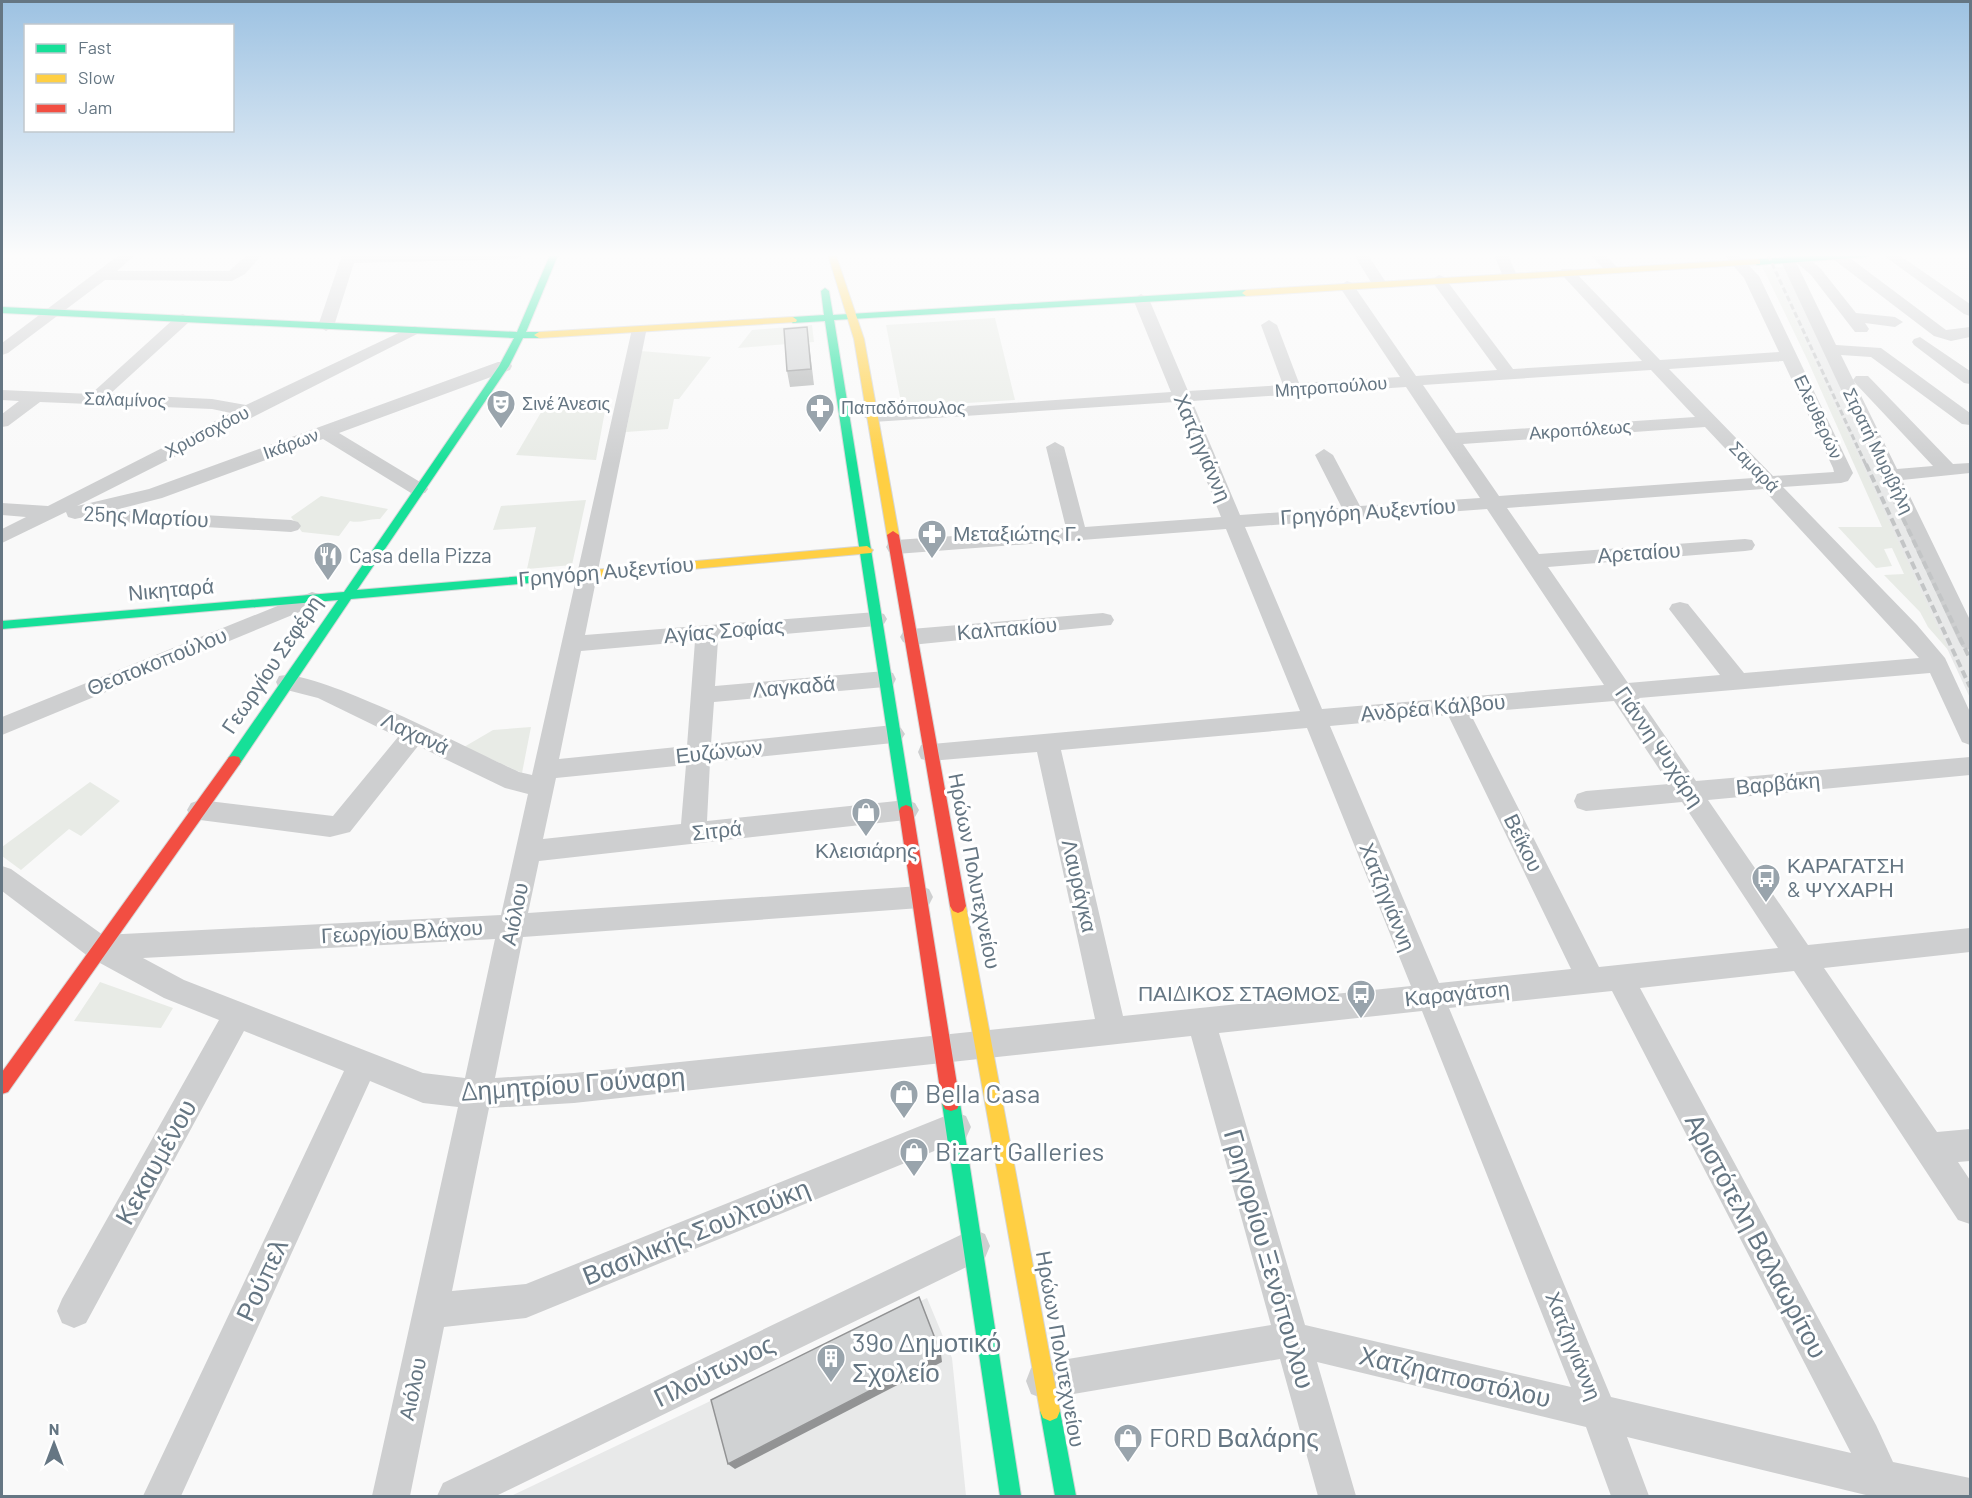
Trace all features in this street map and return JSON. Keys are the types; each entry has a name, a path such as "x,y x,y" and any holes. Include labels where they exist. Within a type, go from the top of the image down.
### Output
{"main road":[{"path":"304,325 520,336 638,332 736,325"},
{"name":"Γεωργίου Σεφέρη","path":"2,1086 55,1009 200,810 504,366 525,325"},
{"path":"832,325 1011,1497"},
{"name":"Ηρώων Πολυτεχνείου","path":"855,325 1066,1497"},
{"name":"Γρηγόρη Αυξεντίου","path":"345,596 867,550"},
{"name":"Νικηταρά","path":"2,625 345,596"},
{"path":"19,1037 55,1009"}],"street":[{"path":"2,350 36,325"},
{"path":"95,399 177,325"},
{"name":"Χατζηγιάννη","path":"1151,325 1599,1411 1630,1497"},
{"path":"1269,325 1293,389"},
{"name":"Γιάννη Ψυχάρη","path":"1373,325 1971,1208"},
{"path":"1472,325 1509,375"},
{"name":"Σαμαρά","path":"1617,325 1910,630 1937,664"},
{"name":"Ελευθερών","path":"1774,325 1842,468 1844,473 1841,477"},
{"name":"Στρατή Μυριβήλη","path":"1819,325 1828,349 1971,642"},
{"path":"1929,325 1940,333 1951,336 1968,335"},
{"name":"Χρυσοχόου","path":"2,537 248,411 415,331"},
{"name":"Αιόλου","path":"391,1497 638,332"},
{"path":"1920,342 1971,379"},
{"path":"1828,349 1875,352 1968,420"},
{"name":"Μητροπούλου","path":"873,417 1789,356"},
{"name":"Ικάρων","path":"75,513 154,494 504,366"},
{"path":"1862,380 1948,470"},
{"name":"Σαλαμίνος","path":"2,395 212,404 248,411"},
{"path":"2,422 35,397"},
{"name":"Ακροπόλεως","path":"1450,439 1709,420"},
{"path":"325,432 418,489"},
{"path":"1055,447 1077,533"},
{"path":"1324,455 1354,513"},
{"path":"1890,475 1971,468"},
{"name":"Γρηγόρη Αυξεντίου","path":"896,547 1841,477"},
{"name":"25ης Μαρτίου","path":"2,509 291,526"},
{"name":"Αρεταίου","path":"1533,561 1745,545"},
{"name":"Θεοτοκοπούλου","path":"2,726 312,598"},
{"path":"1680,609 1737,680"},
{"name":"Αγίας Σοφίας","path":"572,644 876,619"},
{"name":"Καλπακίου","path":"911,637 1103,620"},
{"path":"693,833 707,633"},
{"path":"1937,664 1971,735"},
{"name":"Ανδρέα Κάλβου","path":"930,752 1937,664"},
{"name":"Λαγκαδά","path":"702,695 885,679"},
{"name":"Λαχανά","path":"287,682 324,691 514,781 543,778"},
{"name":"Βεΐκου","path":"1455,706 1605,979"},
{"path":"200,810 330,827 341,825 414,734"},
{"name":"Ευζώνων","path":"543,778 698,754 893,734"},
{"name":"Λαυράγκα","path":"1047,741 1112,1031"},
{"name":"Βαρβάκη","path":"1586,801 1971,766"},
{"name":"Σιτρά","path":"528,851 906,810"},
{"name":"Δημητρίου Γούναρη","path":"2,877 99,948 174,989 423,1088 456,1094 561,1090 944,1049"},
{"name":"Γεωργίου Βλάχου","path":"99,948 512,926 920,897"},
{"name":"Καραγάτση","path":"944,1049 1971,940"},
{"name":"Αριστότελη Βαλαωρίτου","path":"1605,979 1863,1438 1885,1488"},
{"name":"Κεκαυμένου","path":"74,1311 238,1014"},
{"name":"Γρηγορίου Ξενόπουλου","path":"1201,1021 1337,1497"},
{"name":"Ρούπελ","path":"162,1497 363,1064"},
{"name":"Βασιλικής Σουλτούκη","path":"430,1311 526,1301 955,1127"},
{"path":"1930,1149 1971,1145"},
{"name":"Πλούτωνος","path":"456,1497 973,1246"},
{"name":"Χατζηαποστόλου","path":"1044,1381 1292,1339 1599,1411 1885,1488 1968,1497"}],"shaded area":[{"path":"812,325 814,342 738,348 752,330"},
{"path":"886,325 997,325 1015,400 902,407"},
{"path":"1791,325 1798,325 1949,651 1928,627 1920,612 1884,575 1904,574 1892,548 1884,549 1892,566 1876,568 1838,527 1882,527"},
{"path":"1798,325 1822,325 1970,631 1970,698"},
{"path":"641,351 711,357 679,399 674,399 668,429 626,432"},
{"path":"543,409 605,411 596,460 516,455"},
{"path":"321,496 388,509 380,519 350,521 339,536 302,532 291,517"},
{"path":"586,500 572,565 527,569 536,527 493,530 501,506"},
{"path":"531,727 522,773 464,747 493,730"},
{"path":"90,782 120,801 81,836 69,829 21,870 2,856 2,847"},
{"path":"100,982 173,1008 161,1028 74,1021"},
{"path":"927,1298 952,1358 966,1496 511,1496"}],"building":[{"path":"807,327 811,369 787,371 784,329"},
{"name":"39ο Δημοτικό Σχολείο","path":"919,1297 941,1354 728,1464 711,1400"}],"railway":[{"path":"1801,325 1866,465"},
{"path":"1857,421 1878,465"},
{"path":"1866,464 1970,687"},
{"path":"1877,464 1970,659"}],"traffic: fast":[{"path":"289,325 484,335 539,335"},
{"path":"234,761 504,366 525,325"},
{"path":"830,325 906,811"},
{"path":"2,625 548,578"},
{"path":"951,1103 1011,1496"},
{"path":"1050,1411 1066,1496"}],"traffic: slow":[{"path":"539,335 710,325"},
{"path":"854,325 859,339 893,535"},
{"path":"548,578 867,550"},
{"path":"958,906 1050,1411"}],"traffic: jam":[{"path":"893,535 958,906"},
{"path":"2,1086 234,761"},
{"path":"906,811 951,1103"}],"place":[{"name":"Σινέ Άνεσις","path":"501,430"},
{"name":"Παπαδόπουλος","path":"820,434"},
{"name":"Μεταξιώτης Γ.","path":"932,560"},
{"name":"Casa della Pizza","path":"328,582"},
{"name":"Κλεισιάρης","path":"866,838"},
{"name":"ΚΑΡΑΓΑΤΣΗ & ΨΥΧΑΡΗ","path":"1766,904"},
{"name":"ΠΑΙΔΙΚΟΣ ΣΤΑΘΜΟΣ","path":"1361,1020"},
{"name":"Bella Casa","path":"904,1120"},
{"name":"Bizart Galleries","path":"914,1178"},
{"name":"39ο Δημοτικό Σχολείο","path":"831,1384"},
{"name":"FORD Βαλάρης","path":"1128,1464"}]}
